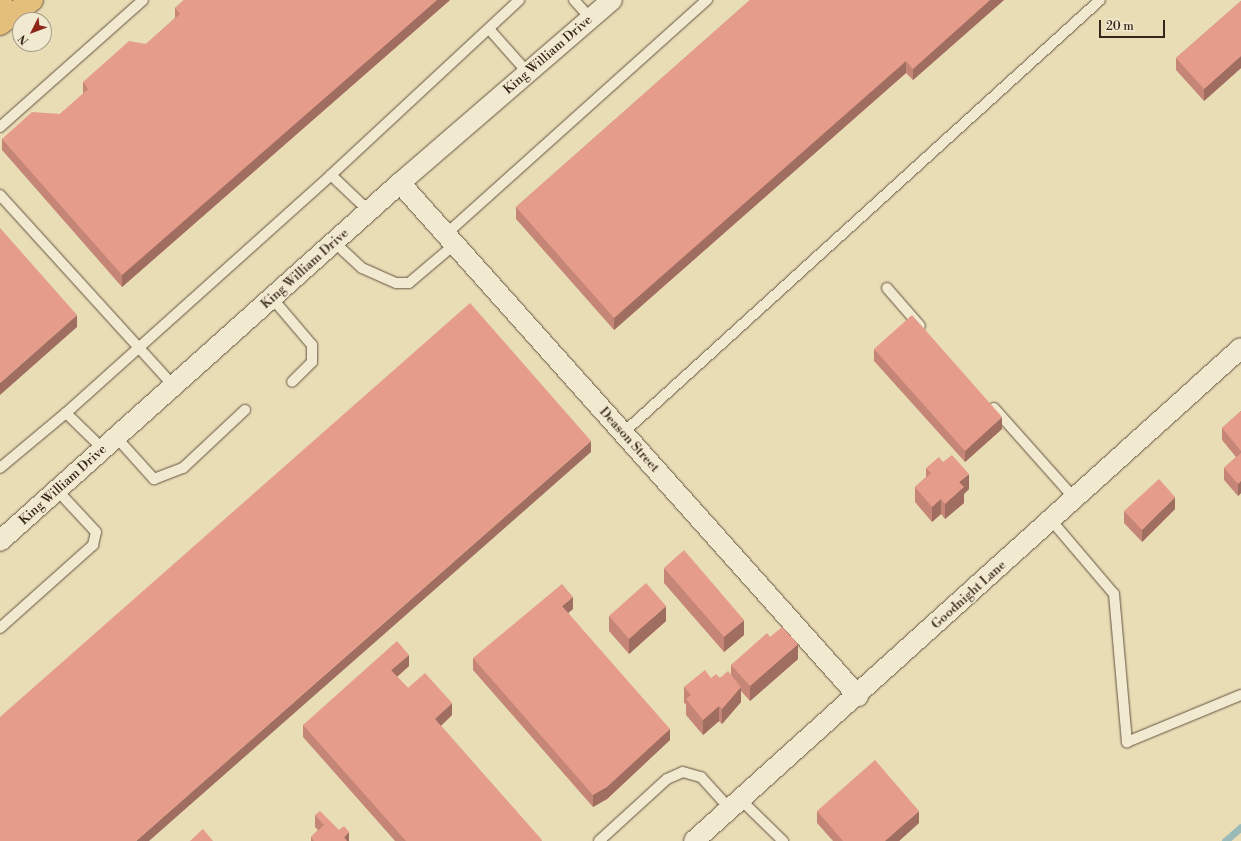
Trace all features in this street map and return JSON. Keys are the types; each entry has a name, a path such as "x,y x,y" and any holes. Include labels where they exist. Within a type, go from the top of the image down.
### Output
{"street":[{"name":"King William Drive","path":"0,541 400,183 612,0"},
{"name":"Deason Street","path":"400,183 858,696"},
{"name":"Goodnight Lane","path":"694,841 858,696 1241,348"}],"lane":[{"path":"0,127 143,0"},
{"path":"0,468 66,413 138,346 332,175 519,0"},
{"path":"574,0 591,19"},
{"path":"334,242 362,268 396,283 409,283 451,239 707,0"},
{"path":"623,433 1100,0"},
{"path":"489,29 528,73"},
{"path":"332,175 369,211"},
{"path":"0,194 174,386"},
{"path":"887,288 928,335"},
{"path":"272,298 312,345 312,362 292,382"},
{"path":"986,399 1075,499"},
{"path":"66,413 110,443 154,479 183,468 245,410"},
{"path":"0,628 93,545 96,532 57,490"},
{"path":"1052,520 1114,594 1127,742 1241,695"},
{"path":"598,841 667,779 683,772 701,777 783,841"}],"building":[{"path":"184,0 437,0 122,275 2,139 32,112 60,114 88,89 83,82 129,41 146,44 180,14 175,8"},
{"path":"750,0 990,0 913,69 906,61 614,318 516,207"},
{"path":"1241,1 1241,56 1204,89 1176,58"},
{"path":"0,228 77,315 0,383"},
{"path":"470,303 591,441 136,841 0,841 0,717"},
{"path":"912,315 1002,417 965,451 874,349"},
{"path":"1241,411 1241,451 1222,428"},
{"path":"1241,453 1241,481 1238,484 1224,468"},
{"path":"952,455 969,474 959,482 964,487 945,504 941,499 932,507 915,487 931,473 926,468 939,457 943,462"},
{"path":"1159,479 1175,497 1142,530 1124,511"},
{"path":"684,550 744,620 724,637 664,568"},
{"path":"646,583 666,606 629,639 609,616"},
{"path":"562,584 573,597 562,606 670,729 607,787 593,795 473,658"},
{"path":"782,627 798,644 750,686 731,665 767,633 770,637"},
{"path":"397,641 409,655 391,670 408,688 425,673 452,703 435,719 542,840 406,841 303,725"},
{"path":"705,670 711,678 716,674 720,678 728,671 741,687 722,709 719,706 703,720 686,699 691,695 684,687"},
{"path":"875,760 919,811 885,841 843,841 817,811"},
{"path":"320,811 339,830 344,826 349,832 344,837 347,841 314,841 311,837 324,825 315,815"},
{"path":"203,829 213,841 190,841"}],"waterway":[{"path":"1225,841 1241,827"}]}
